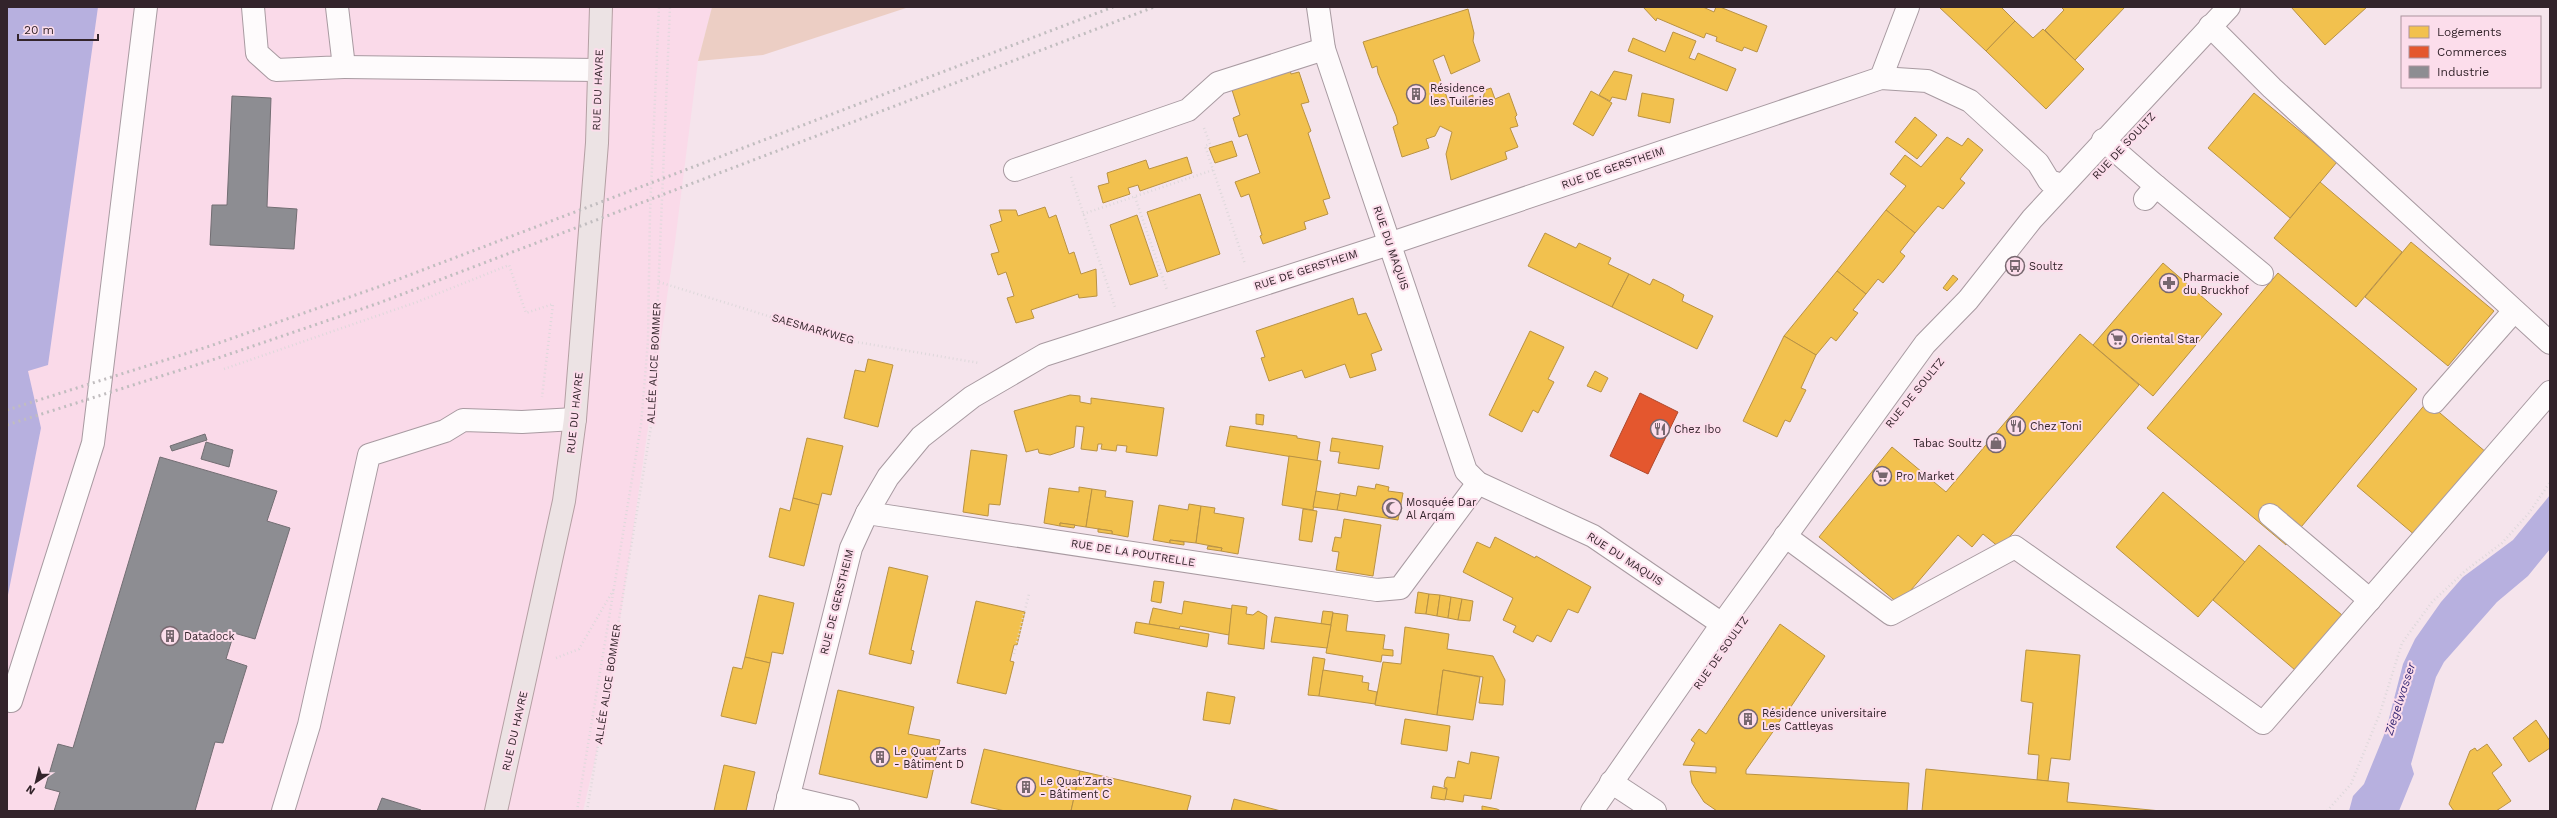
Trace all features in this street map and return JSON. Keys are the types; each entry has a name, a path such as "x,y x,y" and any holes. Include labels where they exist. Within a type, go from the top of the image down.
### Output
{"main road":[{"name":"RUE DU HAVRE","path":"496,811 564,501 575,419 597,143 601,7"}],"street":[{"path":"11,701 94,443 146,7"},
{"path":"253,7 257,53 276,70 344,67 599,70"},
{"path":"337,7 344,67"},
{"name":"RUE DU MAQUIS","path":"1318,7 1324,49 1466,471 1478,483 1593,536 1722,624"},
{"path":"1881,78 1908,7"},
{"name":"RUE DE SOULTZ","path":"1592,811 1722,624 1925,344 1968,300 2032,219 2062,185 2229,7"},
{"path":"2210,26 2278,93 2550,343"},
{"path":"1015,170 1188,110 1218,84 1324,49"},
{"name":"RUE DE GERSTHEIM","path":"786,804 851,548 867,513 888,477 921,437 972,396 1044,355 1389,244 1881,78 1927,81 1970,101 2038,163 2049,181 2062,185"},
{"path":"2103,140 2151,192 2262,274"},
{"path":"2434,402 2514,311"},
{"path":"1785,536 1890,614 2016,547 2263,723 2550,392"},
{"path":"283,811 308,725 369,455 445,431 463,420 540,421 575,419"},
{"name":"RUE DE LA POUTRELLE","path":"867,513 1376,590 1400,588 1478,483"},
{"path":"2270,515 2370,600"},
{"path":"1611,782 1655,811"},
{"path":"786,804 848,811"}],"path":[{"path":"577,811 615,586 640,425 648,341 650,212 659,7"},
{"name":"ALLÉE ALICE BOMMER","path":"587,811 652,415 670,7"},
{"path":"1195,104 1210,144 1205,146 1253,287"},
{"path":"1063,154 1123,330"},
{"path":"1084,214 1213,170"},
{"path":"1134,197 1176,313"},
{"path":"224,369 417,302 509,265 526,313 553,304 540,421"},
{"name":"SAESMARKWEG","path":"659,282 845,340 981,364"},
{"path":"2327,811 2351,784 2380,713 2402,643 2432,602 2465,571 2502,543 2528,513 2550,482"},
{"path":"527,674 557,657 579,649 615,586"},
{"path":"1014,654 1029,594"}],"shaded area":[{"path":"7,7 712,7 698,61 675,242 608,703 583,811 7,811"},
{"path":"712,7 909,7 763,55 698,61"}],"water":[{"path":"7,7 98,7 48,365 28,371 41,428 7,600"},
{"name":"Ziegelwasser","path":"2550,495 2550,549 2528,576 2497,602 2444,662 2436,677 2411,764 2414,774 2399,811 2349,811 2353,796 2364,784 2386,730 2403,664 2415,639 2441,602 2463,577 2513,540"}],"building: Logements":[{"path":"1643,7 1703,7 1714,12 1716,7 1720,7 1767,26 1757,52 1744,47 1742,51 1716,41 1717,37 1706,33 1704,38 1657,18 1656,21"},
{"path":"1939,7 2001,7 2015,21 1986,51"},
{"path":"2061,7 2125,7 2075,60 2045,30 2064,10"},
{"path":"2291,7 2367,7 2325,45"},
{"name":"Résidence les Tuileries","path":"1468,9 1474,33 1473,41 1480,61 1451,74 1444,55 1433,60 1449,103 1473,95 1473,99 1483,99 1485,90 1491,88 1495,99 1509,93 1517,115 1515,117 1518,126 1510,128 1518,147 1505,152 1507,159 1451,180 1446,154 1452,132 1440,126 1435,136 1426,139 1429,148 1402,157 1393,127 1398,124 1396,116 1378,73 1377,66 1372,68 1363,42"},
{"path":"2015,21 2033,38 2043,29 2084,69 2046,109 1986,51"},
{"path":"1673,32 1696,41 1689,58 1695,60 1698,53 1736,69 1727,91 1628,51 1633,38 1665,52"},
{"path":"1290,70 1291,74 1299,72 1309,102 1301,104 1311,131 1308,133 1330,198 1323,200 1328,214 1304,222 1306,229 1263,244 1260,236 1262,235 1249,194 1241,197 1235,182 1260,173 1247,134 1239,137 1233,118 1240,115 1232,90"},
{"path":"1614,71 1632,75 1626,100 1612,97 1610,101 1599,95"},
{"path":"1591,91 1612,103 1593,136 1573,124"},
{"path":"1642,93 1674,99 1670,123 1638,116"},
{"path":"2254,93 2337,162 2290,218 2208,148"},
{"path":"1915,117 1937,135 1917,159 1895,142"},
{"path":"1947,137 1962,146 1968,138 1983,150 1960,179 1965,183 1943,209 1938,206 1915,233 1886,210 1906,186 1890,174 1905,155 1921,167"},
{"path":"1232,141 1237,156 1215,163 1209,148"},
{"path":"1187,157 1192,173 1140,191 1138,185 1128,188 1130,194 1103,203 1098,186 1109,183 1107,173 1146,160 1149,169"},
{"path":"2320,182 2402,252 2356,307 2274,238"},
{"path":"1200,194 1220,254 1167,272 1147,212"},
{"path":"1045,207 1049,218 1056,215 1069,254 1074,252 1081,274 1096,269 1097,296 1079,298 1078,294 1031,310 1034,318 1016,323 1007,298 1014,296 1006,272 998,275 991,254 999,252 990,225 1002,221 999,210 1016,210 1018,216"},
{"path":"1886,210 1915,233 1900,252 1905,256 1894,270 1883,283 1878,279 1866,294 1837,271"},
{"path":"1137,215 1158,276 1130,285 1110,225"},
{"path":"1545,233 1576,248 1579,243 1611,258 1608,264 1629,274 1612,307 1528,266"},
{"path":"2411,242 2494,311 2448,366 2365,297"},
{"path":"2163,263 2222,314 2153,396 2093,345"},
{"path":"1837,271 1866,294 1853,310 1858,313 1836,341 1831,337 1816,355 1784,336"},
{"path":"2278,273 2417,389 2286,545 2147,428"},
{"path":"1629,274 1650,285 1653,279 1668,286 1684,295 1682,301 1713,316 1697,349 1612,307"},
{"path":"1953,275 1958,279 1947,291 1943,288"},
{"path":"1353,298 1358,315 1366,313 1382,350 1371,354 1376,370 1350,378 1345,364 1305,378 1302,370 1269,381 1261,358 1265,357 1256,331"},
{"path":"1530,331 1564,347 1548,379 1554,382 1538,413 1533,410 1522,432 1489,415"},
{"path":"2080,334 2139,385 2000,548 1983,534 1972,547 1958,535 1899,604 1819,537 1892,447 1946,492"},
{"path":"1784,336 1816,355 1801,388 1806,390 1790,422 1785,420 1777,437 1743,421"},
{"path":"868,359 893,365 878,427 844,418 855,370 865,372"},
{"path":"1595,371 1608,378 1601,392 1587,386"},
{"path":"1070,395 1080,396 1080,402 1091,404 1091,398 1164,408 1157,456 1126,452 1127,446 1117,445 1116,451 1101,449 1102,444 1098,444 1097,451 1081,449 1084,427 1076,426 1074,447 1050,455 1039,453 1038,449 1026,452 1014,411"},
{"path":"2427,402 2487,453 2416,536 2357,486"},
{"path":"1256,414 1264,415 1263,425 1256,424"},
{"path":"1230,426 1297,436 1297,438 1320,442 1317,461 1226,446"},
{"path":"807,438 843,446 831,495 822,493 819,505 793,498"},
{"path":"1332,438 1383,446 1379,469 1338,463 1340,452 1330,451"},
{"path":"971,450 1007,455 1000,505 989,504 988,516 963,512"},
{"path":"1289,456 1321,461 1313,510 1282,505"},
{"path":"1376,484 1389,487 1388,491 1403,493 1398,520 1337,510 1340,493 1356,496 1358,486 1375,489"},
{"path":"1079,487 1092,489 1086,527 1060,523 1060,526 1044,523 1049,488 1079,492"},
{"path":"1092,489 1106,491 1105,497 1133,501 1128,537 1112,534 1112,531 1086,527"},
{"path":"1316,491 1340,495 1337,510 1313,507"},
{"path":"2163,492 2245,562 2198,617 2116,547"},
{"path":"793,498 819,505 804,566 769,557 780,508 790,511"},
{"path":"1189,504 1201,506 1196,543 1170,540 1170,543 1153,540 1159,505 1188,510"},
{"path":"1201,506 1215,508 1214,513 1244,518 1238,554 1221,551 1222,548 1196,543"},
{"path":"1303,509 1317,511 1312,542 1299,540"},
{"path":"1344,519 1381,525 1373,576 1336,570 1339,552 1332,551 1335,537 1341,538"},
{"path":"1060,523 1075,525 1074,528 1060,526"},
{"path":"1098,529 1112,531 1112,534 1098,532"},
{"path":"1495,537 1535,558 1536,556 1591,587 1578,613 1568,609 1551,642 1537,635 1533,642 1513,632 1516,626 1503,620 1513,598 1463,572 1477,542 1490,548"},
{"path":"1170,540 1184,542 1184,545 1170,543"},
{"path":"2259,545 2342,615 2295,670 2213,600"},
{"path":"1208,546 1222,548 1221,551 1207,549"},
{"path":"889,567 928,576 911,650 914,651 911,664 869,654"},
{"path":"1154,581 1164,582 1161,603 1151,601"},
{"path":"1418,592 1429,594 1426,614 1415,613"},
{"path":"1429,594 1440,595 1437,616 1426,614"},
{"path":"759,595 794,603 783,654 772,652 770,663 745,657"},
{"path":"1440,595 1451,597 1448,618 1437,616"},
{"path":"1451,597 1462,599 1458,620 1448,618"},
{"path":"1462,599 1473,601 1470,621 1458,620"},
{"path":"976,601 1025,612 1017,645 1014,645 1010,661 1014,662 1006,694 957,683"},
{"path":"1184,601 1232,609 1229,635 1180,626 1179,629 1149,624 1153,608 1182,614"},
{"path":"1232,605 1247,607 1246,614 1253,615 1258,611 1267,616 1264,649 1228,644"},
{"path":"1323,611 1333,612 1331,625 1321,624"},
{"path":"1333,613 1348,615 1346,631 1385,635 1383,649 1393,650 1393,656 1382,655 1381,662 1326,653"},
{"path":"1275,617 1331,625 1327,648 1271,642"},
{"path":"1136,622 1209,634 1207,647 1134,633"},
{"name":"Résidence universitaire Les Cattleyas","path":"1780,624 1825,656 1784,717 1781,716 1780,721 1775,725 1777,726 1746,770 1746,774 1909,783 1907,811 1717,811 1704,802 1692,783 1690,771 1716,773 1716,767 1683,765 1695,743 1691,740 1699,729 1706,734"},
{"path":"1405,627 1449,634 1447,649 1493,656 1505,680 1503,705 1479,703 1483,677 1443,670 1437,715 1375,705 1383,662 1401,664"},
{"path":"2026,650 2080,655 2070,760 2051,758 2048,781 2037,780 2039,755 2028,754 2033,703 2021,701"},
{"path":"745,657 770,663 756,724 721,716 733,667 742,669"},
{"path":"1313,657 1325,659 1319,696 1308,695"},
{"path":"1323,670 1363,676 1362,682 1369,683 1368,690 1377,692 1375,704 1319,696"},
{"path":"1443,670 1480,677 1473,720 1437,715"},
{"name":"Le Quat'Zarts - Bâtiment D","path":"838,690 914,707 908,734 940,740 927,798 819,774"},
{"path":"1207,692 1235,697 1230,724 1203,720"},
{"path":"1405,719 1450,726 1447,751 1401,744"},
{"path":"2536,720 2550,741 2550,748 2529,762 2513,738"},
{"path":"2487,744 2502,765 2492,773 2511,801 2496,811 2454,811 2449,804 2470,751 2475,748 2477,751"},
{"name":"Le Quat'Zarts - Bâtiment C","path":"984,749 1080,771 1071,811 1005,811 971,803"},
{"path":"1471,752 1499,757 1491,799 1464,795 1463,802 1445,799 1447,788 1444,787 1445,780 1447,777 1455,778 1458,761 1469,764"},
{"path":"724,765 755,772 746,811 714,811"},
{"path":"1926,769 2069,783 2067,802 2161,811 1922,811"},
{"path":"1080,771 1191,796 1187,811 1071,811"},
{"path":"1433,786 1447,789 1445,800 1431,798"},
{"path":"1234,799 1281,811 1231,811"},
{"path":"1482,806 1497,809 1501,811 1482,811"}],"building: Commerces":[{"path":"1640,393 1678,412 1648,474 1610,456"}],"building: Industrie":[{"path":"232,96 271,98 267,207 297,209 294,249 210,245 212,205 227,205"},
{"path":"205,434 207,440 172,451 170,446"},
{"path":"206,442 233,450 229,467 201,459"},
{"name":"Datadock","path":"160,457 277,491 267,521 290,528 255,639 234,633 226,659 247,666 223,743 215,742 195,811 54,811 60,792 45,788 58,744 73,748"},
{"path":"382,798 421,810 377,811"}],"railway":[{"path":"7,410 210,346 378,287 1113,7"},
{"path":"7,425 215,359 379,303 1154,7"}],"place":[{"name":"Résidence les Tuileries","path":"1416,94"},
{"name":"Soultz","path":"2015,266"},
{"name":"Pharmacie du Bruckhof","path":"2169,283"},
{"name":"Oriental Star","path":"2117,339"},
{"name":"Chez Toni","path":"2016,426"},
{"name":"Chez Ibo","path":"1660,429"},
{"name":"Tabac Soultz","path":"1996,443"},
{"name":"Pro Market","path":"1882,476"},
{"name":"Mosquée Dar Al Arqam","path":"1392,508"},
{"name":"Datadock","path":"170,636"},
{"name":"Résidence universitaire Les Cattleyas","path":"1748,719"},
{"name":"Le Quat'Zarts - Bâtiment D","path":"880,757"},
{"name":"Le Quat'Zarts - Bâtiment C","path":"1026,787"}]}
